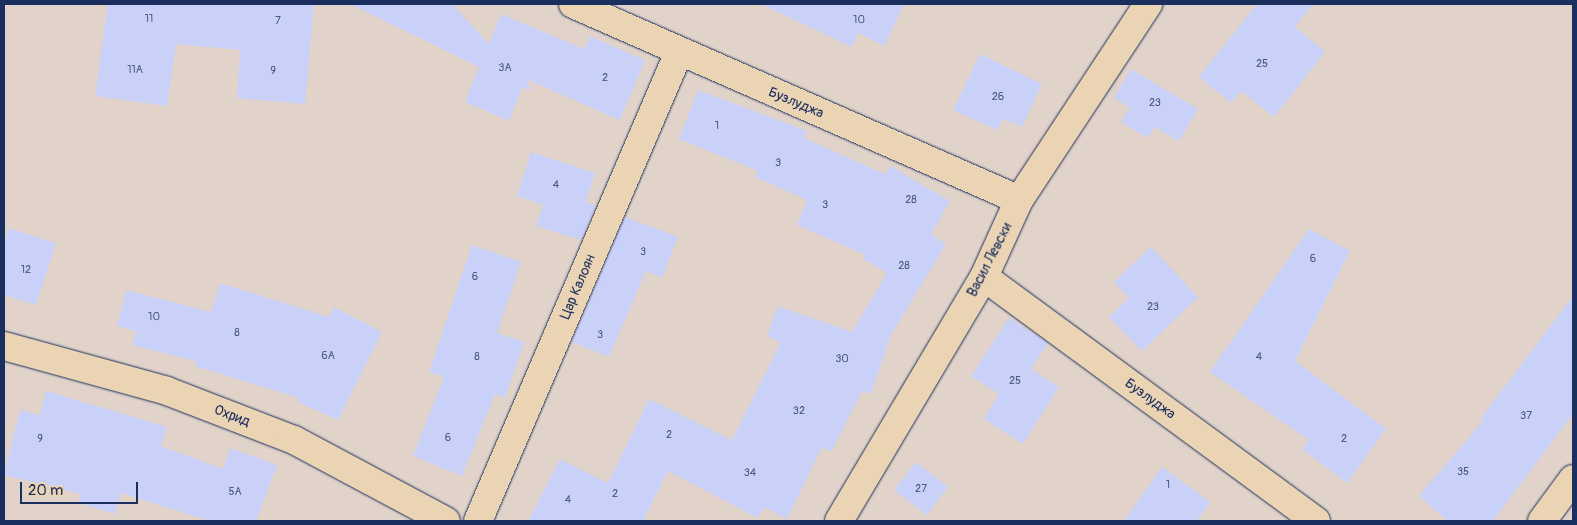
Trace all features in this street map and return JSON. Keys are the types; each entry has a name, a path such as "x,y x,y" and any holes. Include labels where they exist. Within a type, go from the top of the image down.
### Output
{"street":[{"name":"Бузлуджа","path":"573,4 1019,200"},
{"name":"Васил Левски","path":"839,521 984,277 1019,200 1148,4"},
{"name":"Цар Калоян","path":"478,521 679,52"},
{"name":"Бузлуджа","path":"984,277 1316,521"},
{"name":"Охрид","path":"4,346 167,391 294,440 446,521"},
{"path":"1542,521 1573,480"}],"building":[{"path":"108,4 314,4 305,104 237,98 240,50 176,44 167,106 95,96"},
{"path":"350,4 452,4 489,44 501,14 584,49 590,36 645,60 620,120 526,79 531,90 522,88 509,121 465,102 479,67"},
{"path":"761,4 904,4 884,46 858,33 852,47"},
{"path":"1257,4 1313,4 1295,27 1325,52 1274,117 1241,91 1231,103 1199,77"},
{"path":"980,54 1042,84 1022,127 1003,119 997,130 953,110"},
{"path":"1131,69 1198,109 1179,141 1154,127 1148,138 1121,122 1130,108 1114,98"},
{"path":"698,90 807,131 804,138 885,174 890,166 950,201 931,234 946,244 891,335 871,394 862,391 831,452 822,447 787,519 764,507 758,518 668,471 643,521 528,521 560,459 608,483 649,399 732,440 781,342 767,336 778,306 852,332 887,273 863,259 866,255 797,225 807,200 755,177 758,171 679,139"},
{"path":"531,152 595,173 586,202 596,206 581,240 536,226 543,205 517,196"},
{"path":"625,217 678,237 662,278 646,271 609,357 572,342"},
{"path":"9,228 56,243 36,305 4,295 4,244"},
{"path":"1309,229 1350,251 1295,361 1386,429 1347,483 1302,449 1309,440 1210,372"},
{"path":"472,245 521,262 497,333 524,342 505,398 495,394 462,476 413,456 444,377 429,372"},
{"path":"1151,247 1198,297 1142,351 1109,317 1129,298 1114,282"},
{"path":"220,283 329,317 334,307 382,332 338,420 298,402 299,398 195,366 196,361 132,345 136,331 117,326 126,290 211,312"},
{"path":"1573,296 1573,414 1493,521 1448,521 1419,496 1483,421 1480,419"},
{"path":"1009,318 1048,343 1031,369 1059,387 1023,444 984,419 999,394 971,376"},
{"path":"46,391 167,427 161,446 223,469 230,448 277,465 256,521 210,521 121,493 115,514 78,503 81,494 4,475 20,410 40,415"},
{"path":"916,462 948,487 927,515 894,490"},
{"path":"1162,467 1210,502 1197,521 1124,521"}]}
